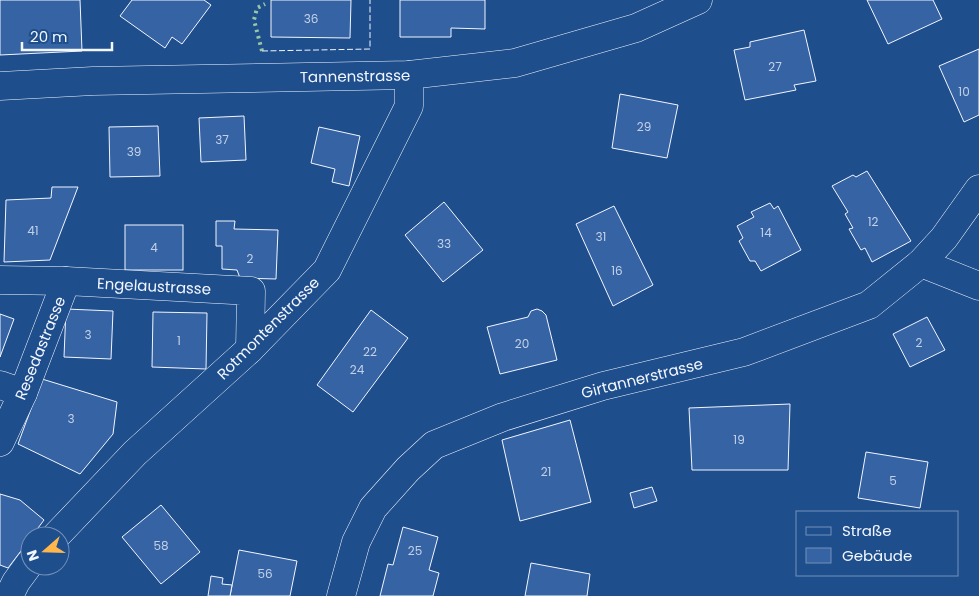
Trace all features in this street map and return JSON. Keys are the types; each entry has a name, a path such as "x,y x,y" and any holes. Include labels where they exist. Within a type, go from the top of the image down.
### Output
{"street":[{"name":"Tannenstrasse","path":"0,86 93,81 409,75 515,63 636,28 698,0"},
{"name":"Rotmontenstrasse","path":"66,526 135,453 250,349 327,270 409,106 409,75"},
{"name":"Girtannerstrasse","path":"341,596 356,542 373,508 408,469 434,446 503,417 603,386 744,352 869,305 921,263 944,238 979,189"},
{"path":"921,263 979,286"},
{"name":"Engelaustrasse","path":"0,280 66,281 251,291 250,349"},
{"name":"Resedastrasse","path":"0,442 11,389 66,281"},
{"path":"9,596 20,576"}],"building":[{"path":"0,0 80,0 82,51 0,55"},
{"path":"132,0 204,0 211,5 182,44 172,37 165,48 120,16"},
{"path":"271,0 351,0 350,38 271,37"},
{"path":"400,0 485,0 485,29 451,28 451,37 400,37"},
{"path":"867,0 933,0 942,19 888,44"},
{"path":"804,30 816,81 794,85 796,90 745,100 734,50 750,47 750,42"},
{"path":"979,49 979,115 964,122 939,66"},
{"path":"620,94 678,105 667,158 612,148"},
{"path":"244,116 246,160 201,162 199,118"},
{"path":"158,126 160,176 110,177 109,127"},
{"path":"319,127 360,136 349,186 332,182 335,169 311,163"},
{"path":"867,171 911,241 872,262 865,248 861,250 849,229 853,228 845,214 848,212 832,186 853,175 856,177"},
{"path":"52,187 78,187 50,260 4,262 6,200 51,198"},
{"path":"444,202 483,250 443,282 405,235"},
{"path":"770,203 774,209 778,206 801,250 761,271 755,261 750,261 739,241 743,238 737,226 754,217 751,212"},
{"path":"614,206 653,285 613,306 576,224"},
{"path":"216,221 235,221 234,229 278,230 276,279 240,278 237,270 222,269 222,246 216,246"},
{"path":"125,225 183,225 183,270 125,270"},
{"path":"66,309 113,311 111,359 64,357"},
{"path":"537,309 546,315 557,360 500,374 487,327 528,317 531,311"},
{"path":"371,310 408,338 353,412 317,385"},
{"path":"153,312 207,313 206,369 152,367"},
{"path":"0,314 14,319 0,357"},
{"path":"927,317 945,350 910,367 893,334"},
{"path":"42,379 117,402 113,434 80,474 18,444"},
{"path":"790,404 788,470 692,470 689,408"},
{"path":"570,420 591,502 520,521 502,440"},
{"path":"866,452 928,462 920,508 858,498"},
{"path":"652,487 657,501 634,508 630,493"},
{"path":"0,494 20,500 44,520 40,526 20,526 20,552 8,568 0,565"},
{"path":"161,505 200,552 161,584 122,537"},
{"path":"403,527 438,537 429,570 439,573 433,596 380,596 388,564 393,565"},
{"path":"239,550 297,561 290,596 230,596"},
{"path":"531,563 590,574 587,596 525,596"},
{"path":"211,576 223,578 222,584 232,585 230,596 208,596"}],"hedge":[{"path":"262,51 254,20 257,8 265,4"}],"fence":[{"path":"262,51 370,49 370,0"}]}
